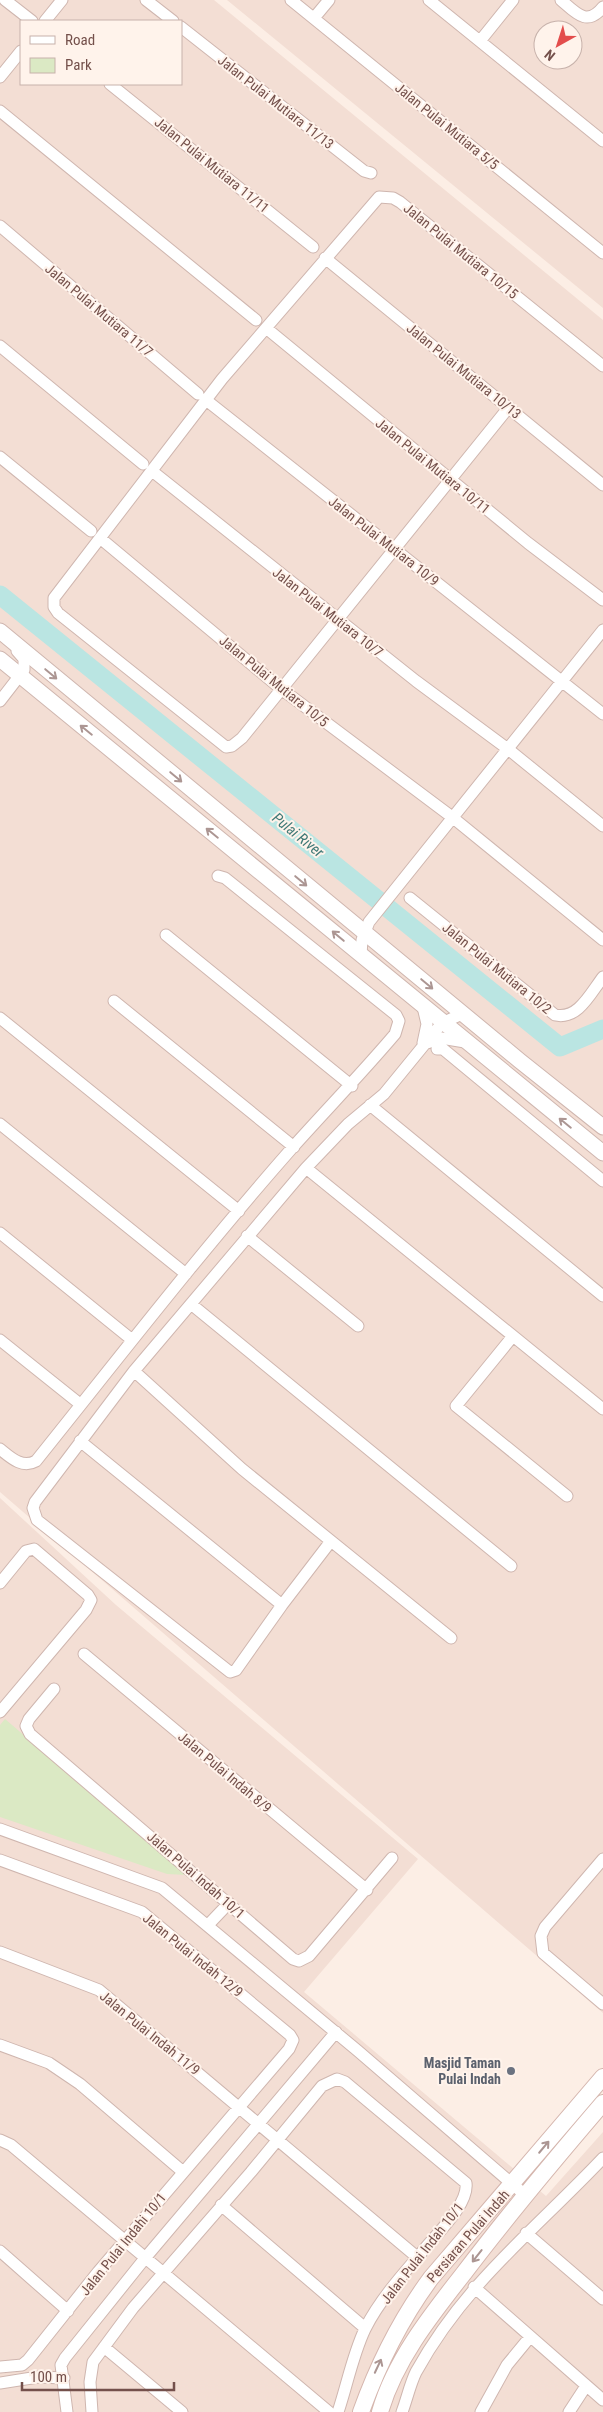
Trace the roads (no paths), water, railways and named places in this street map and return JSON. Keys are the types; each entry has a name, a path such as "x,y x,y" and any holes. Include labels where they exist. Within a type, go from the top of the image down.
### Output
{"main road":[{"name":"Persiaran Pulai Indah","path":"380,2412 384,2400 414,2340 519,2189 603,2077"},
{"name":"Persiaran Pulai Indah","path":"361,2412 377,2368 409,2308 431,2278 603,2103"}],"street":[{"path":"5,0 31,20"},
{"path":"46,20 62,0"},
{"path":"146,0 172,20"},
{"name":"Jalan Pulai Mutiara 5/5","path":"291,0 603,253"},
{"path":"314,18 328,0"},
{"path":"429,0 603,141"},
{"path":"480,41 513,0"},
{"path":"561,0 580,16 589,18 597,15 603,7"},
{"name":"Jalan Pulai Mutiara 11/13","path":"182,29 364,171 371,174"},
{"path":"0,77 20,52"},
{"name":"Jalan Pulai Mutiara 11/11","path":"111,85 314,247"},
{"path":"0,111 256,320"},
{"name":"Jalan Pulai Mutiara 10/15","path":"325,258 379,197 393,198 603,366"},
{"name":"Jalan Pulai Mutiara 11/7","path":"0,226 202,397"},
{"path":"325,258 266,328 202,397 95,535 54,598 54,607 58,613 218,741 226,747 232,746 242,738 280,688 508,408"},
{"name":"Jalan Pulai Mutiara 10/13","path":"325,258 603,485"},
{"name":"Jalan Pulai Mutiara 10/11","path":"266,328 450,480 603,600"},
{"name":"Jalan Pulai Mutiara 10/7","path":"0,346 147,468 416,681 508,749 603,826"},
{"name":"Jalan Pulai Mutiara 10/9","path":"202,397 603,714"},
{"name":"Jalan Pulai Mutiara 10/5","path":"0,457 280,688 452,817 603,940"},
{"path":"362,956 366,927 406,874 603,630"},
{"path":"0,700 24,670 24,659 2,633"},
{"path":"2,633 366,927 462,1014 603,1127"},
{"path":"0,659 465,1042 603,1153"},
{"path":"0,1449 15,1461 24,1464 32,1463 131,1339 239,1211 294,1147 352,1086 395,1034 399,1021 396,1015 225,878 218,876"},
{"name":"Jalan Pulai Mutiara 10/2","path":"410,898 555,1015 563,1017 575,1012 603,978"},
{"path":"166,935 352,1086"},
{"path":"114,1001 294,1147"},
{"path":"423,1007 426,1031 423,1044"},
{"path":"331,1541 282,1604 236,1670 230,1672 37,1520 34,1508 35,1502 134,1371 247,1236 306,1168 348,1124 384,1094 442,1023 462,1014"},
{"path":"0,1018 239,1211"},
{"path":"423,1044 441,1038 465,1042"},
{"path":"437,1050 443,1049 603,1182"},
{"path":"370,1105 603,1296"},
{"path":"0,1124 186,1274"},
{"path":"306,1168 603,1409"},
{"path":"0,1233 131,1339"},
{"path":"247,1236 358,1326"},
{"path":"190,1304 511,1566"},
{"path":"513,1336 456,1406 567,1496"},
{"path":"0,1340 80,1404"},
{"path":"134,1371 242,1469 451,1638"},
{"path":"80,1441 282,1604"},
{"path":"0,1584 26,1551 34,1549 88,1595 91,1600 86,1610 0,1712"},
{"name":"Jalan Pulai Indah 8/9","path":"84,1654 366,1890"},
{"name":"Jalan Pulai Indah 10/1","path":"54,1689 29,1719 26,1726 30,1734 229,1903 287,1955 300,1961 309,1956 392,1858"},
{"path":"0,1829 162,1888 336,2032 519,2189"},
{"path":"603,1859 545,1926 541,1936 543,1953 603,2004"},
{"name":"Jalan Pulai Indah 12/9","path":"0,1860 142,1912 290,2035 293,2040 289,2049 240,2106"},
{"path":"208,1925 229,1903"},
{"name":"Jalan Pulai Indah 11/9","path":"0,1952 99,1990 240,2106 417,2257"},
{"path":"67,2412 61,2365 65,2358 146,2257 336,2032"},
{"path":"0,2045 49,2063 80,2084 182,2172"},
{"name":"Jalan Pulai Indah 10/1","path":"92,2412 90,2382 93,2362 104,2347 162,2272 322,2086 337,2079 345,2082 466,2183 466,2195 456,2211 391,2289 366,2328 338,2412"},
{"name":"Jalan Pulai Indahi 10/1","path":"0,2367 22,2365 28,2360 182,2172 240,2106"},
{"path":"0,2140 12,2145 328,2412"},
{"path":"402,2412 415,2374 451,2315 474,2287 526,2233 600,2166"},
{"path":"221,2205 366,2328"},
{"path":"526,2233 603,2299"},
{"path":"0,2250 68,2311"},
{"path":"474,2287 603,2400"},
{"path":"480,2412 507,2365 530,2337"},
{"path":"104,2347 182,2412"},
{"path":"0,2383 38,2377 64,2378"},
{"path":"569,2412 586,2386"}],"waterway":[{"name":"Pulai River","path":"0,595 560,1047 603,1029"}],"place":[{"name":"Masjid Taman Pulai Indah","path":"511,2071"}]}
